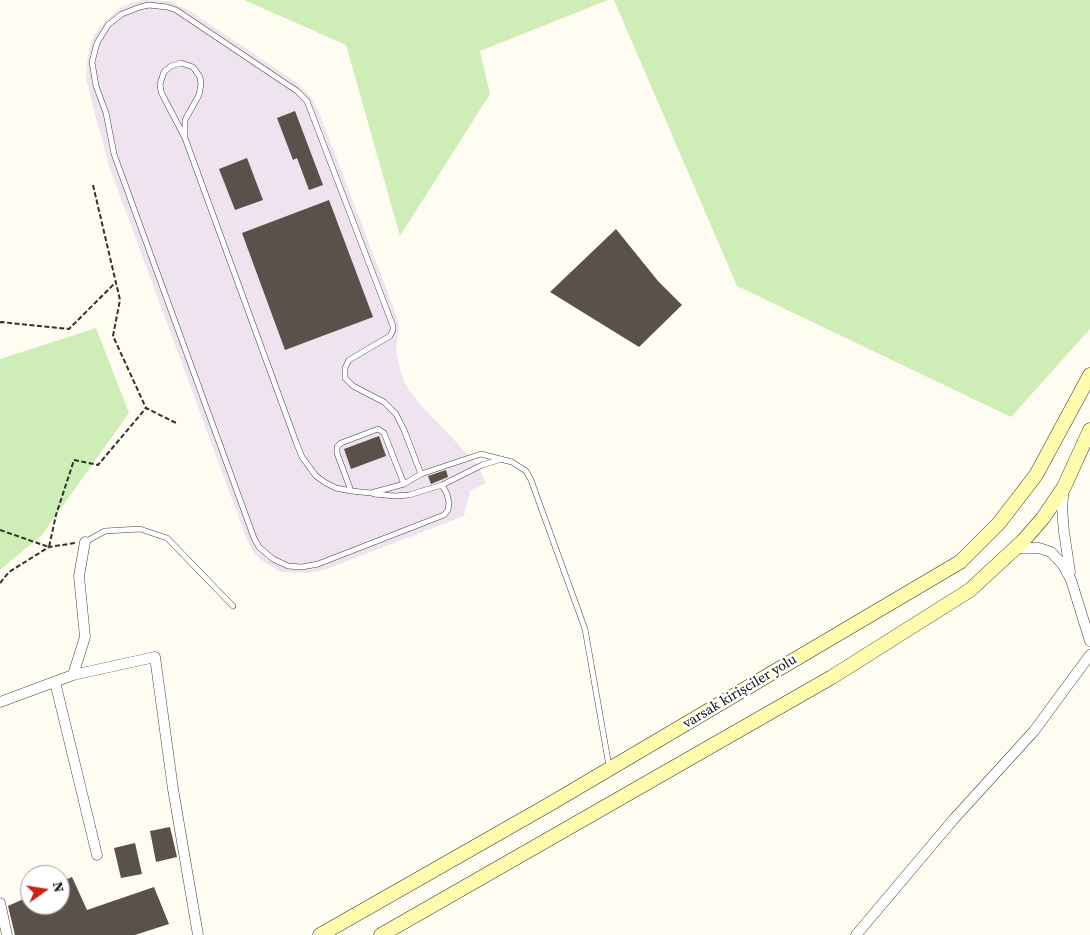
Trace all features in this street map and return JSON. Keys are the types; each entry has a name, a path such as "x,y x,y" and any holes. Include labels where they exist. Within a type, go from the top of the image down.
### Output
{"street":[{"name":"varsak kirişciler yolu","path":"320,935 609,769 960,562 999,524 1031,482 1090,375"},
{"path":"381,935 832,676 970,590 1015,548 1043,518 1064,487 1090,430"},
{"path":"1064,487 1062,508 1071,580 1090,641"},
{"path":"73,676 85,637 79,576 85,542"},
{"path":"1015,548 1039,548 1051,552 1063,565 1071,580"},
{"path":"856,935 947,828 1034,731 1090,655"},
{"path":"0,702 73,676 155,657 173,788 198,935"},
{"path":"55,682 97,855"},
{"path":"0,903 7,935"}],"lane":[{"path":"421,474 401,421 396,414 384,402 353,386 345,378 345,368 350,360 390,336 393,326 307,101 297,91 176,10 166,7 140,6 122,14 108,26 97,42 92,62 96,86 106,114 114,154 254,538 259,547 273,559 288,566 302,567 318,564 444,515 448,510 449,504 447,494 442,485"},
{"path":"185,138 185,120 199,95 201,84 193,67 181,63 167,68 161,78 160,84 164,99 185,138 302,457 308,468 326,483 351,491 402,496 442,485 482,465 502,459"},
{"path":"351,491 337,447 341,443 378,429 384,433 404,484"},
{"path":"371,493 404,484 421,474 475,455 486,455 502,459 519,465 526,471 531,480 585,629 609,769"},
{"path":"85,542 104,531 140,529 167,538 233,606"}],"path":[{"path":"93,185 120,300 113,336 146,408 178,424"},
{"path":"0,323 69,329 116,282"},
{"path":"49,547 56,515 74,460 98,465 146,408"},
{"path":"0,530 49,547"},
{"path":"0,583 9,572 49,547 85,542"}],"shaded area":[{"path":"143,0 169,1 190,11 297,83 311,97 319,112 397,317 399,327 396,351 405,384 418,402 476,463 486,483 470,491 464,516 321,571 308,573 281,572 261,560 252,550 109,166 86,77 89,49 94,36 101,26 120,8"}],"green space":[{"path":"244,0 608,0 480,51 490,94 400,236 346,45"},
{"path":"614,0 1090,0 1090,329 1011,417 737,286"},
{"path":"96,328 129,413 42,535 0,570 0,359"}],"building":[{"path":"295,111 323,185 309,190 297,158 293,160 277,118"},
{"path":"247,158 263,200 235,210 219,169"},
{"path":"329,200 373,317 285,350 242,233"},
{"path":"616,229 658,281 682,305 639,347 550,292"},
{"path":"379,436 386,456 351,469 344,449"},
{"path":"446,470 448,477 431,484 428,476"},
{"path":"170,827 177,857 156,862 150,831"},
{"path":"135,843 142,874 121,878 114,848"},
{"path":"72,877 87,910 154,887 169,924 135,935 15,935 8,906 20,901 20,915 70,915 70,878"}]}
